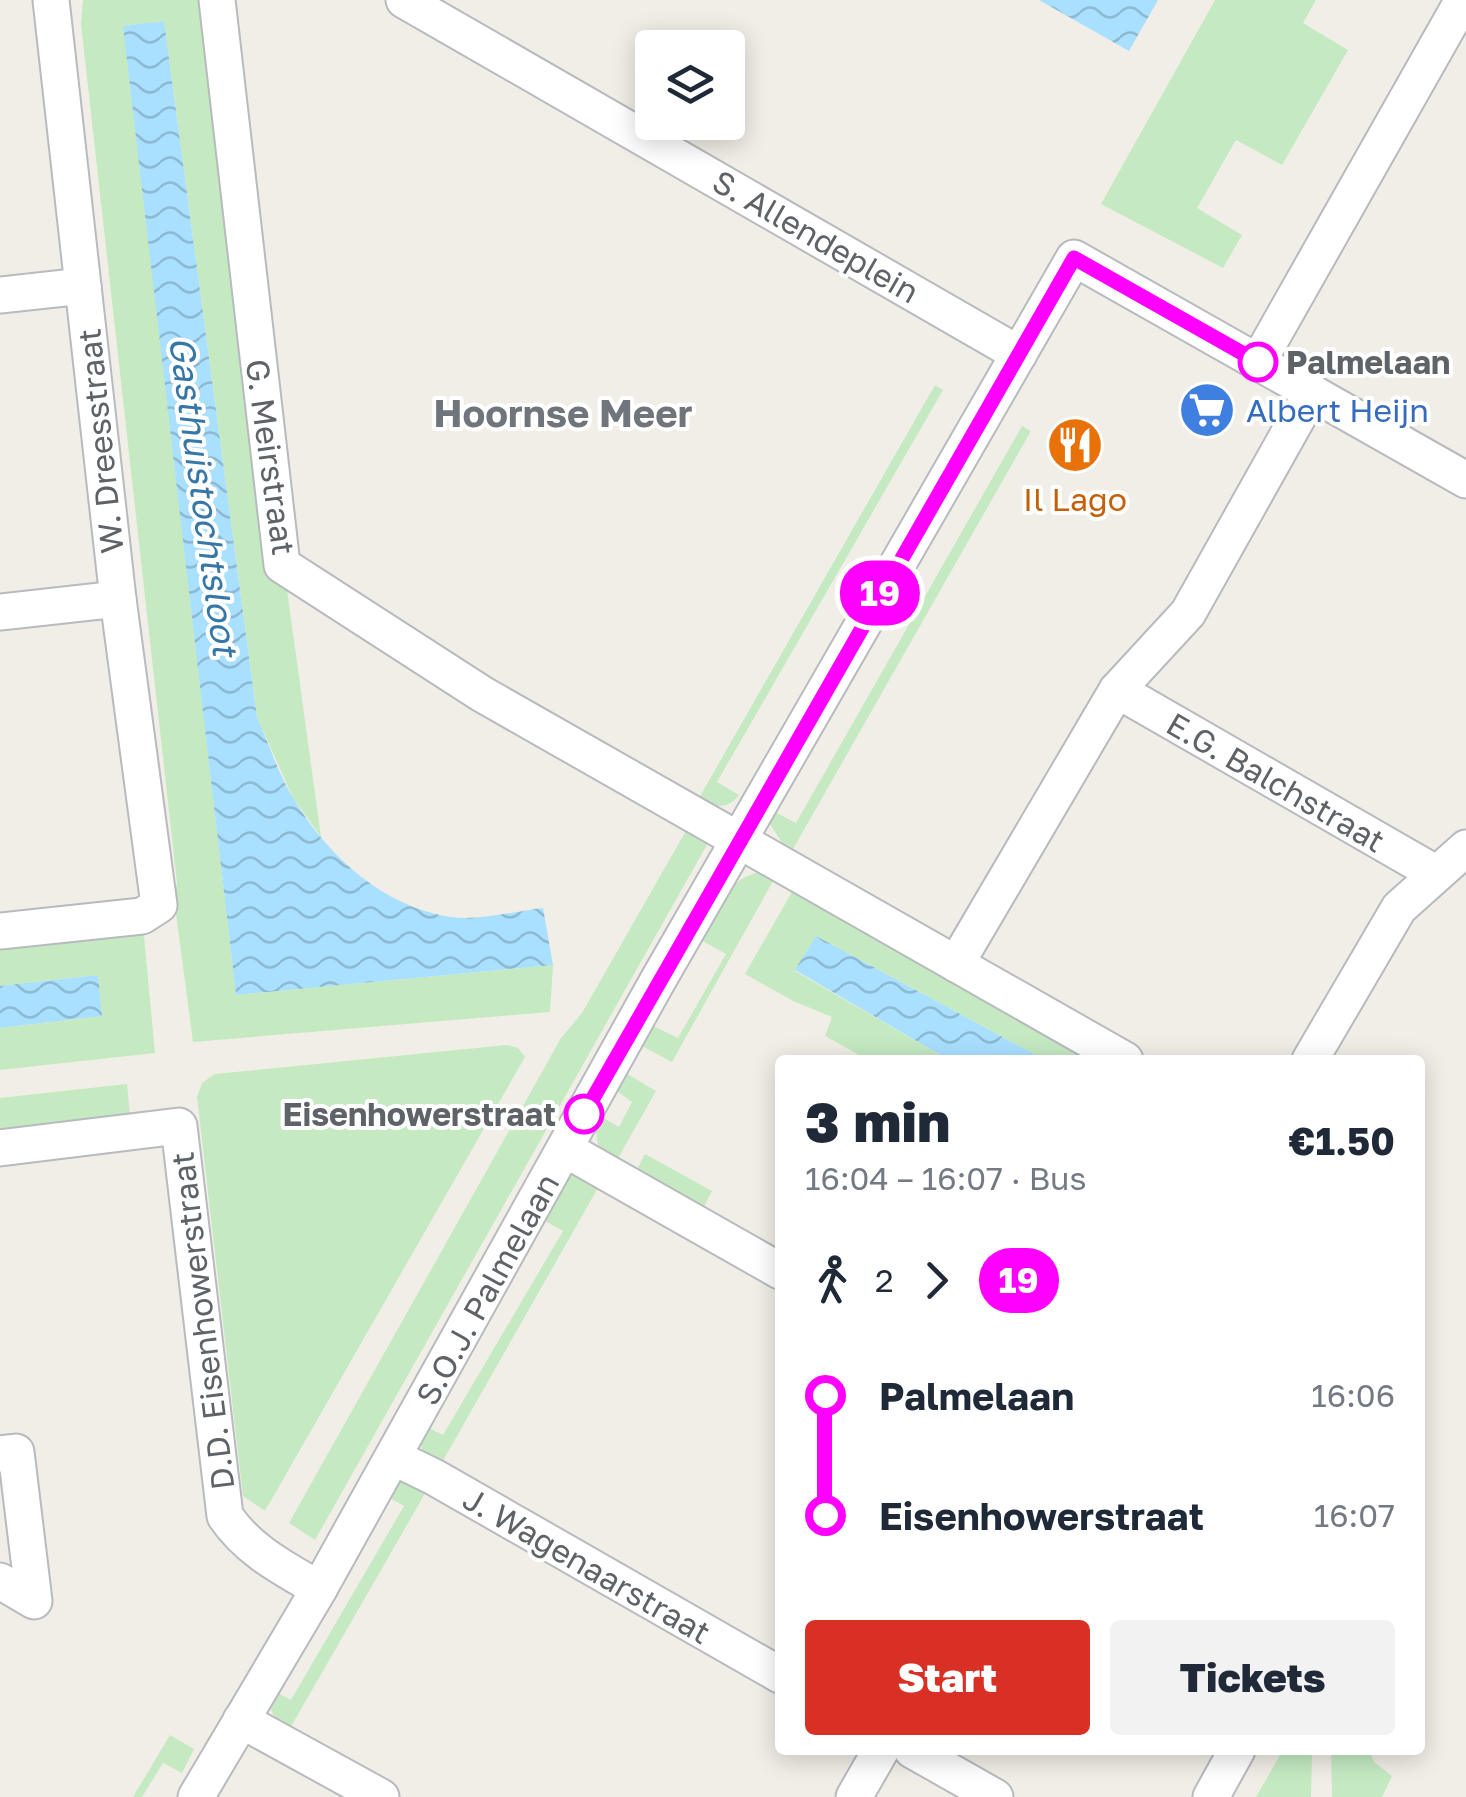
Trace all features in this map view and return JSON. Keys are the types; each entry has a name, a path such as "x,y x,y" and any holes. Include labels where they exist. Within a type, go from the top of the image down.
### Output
{"street":[{"name":"W. Dreesstraat","path":"0,930 142,916 159,905 118,599 51,0"},
{"name":"G. Meirstraat","path":"217,0 282,565 482,694 739,839"},
{"name":"S. Allendeplein","path":"404,0 455,12 1019,354"},
{"path":"1463,0 1258,362 1466,480"},
{"name":"S.O.J. Palmelaan","path":"196,1797 319,1590 739,839 1074,258 1258,362"},
{"path":"0,295 84,286"},
{"path":"956,964 1117,690 1188,613 1312,392"},
{"path":"0,612 118,599"},
{"name":"E.G. Balchstraat","path":"1117,690 1435,874"},
{"path":"739,839 1116,1055"},
{"path":"1313,1055 1398,908 1466,848"},
{"name":"D.D. Eisenhowerstraat","path":"0,1148 179,1126 226,1516 241,1538 264,1557 319,1590"},
{"path":"566,1149 775,1268"},
{"path":"0,1454 16,1452 34,1601 0,1581"},
{"name":"J. Wagenaarstraat","path":"393,1458 434,1477 775,1672"},
{"path":"241,1720 381,1797"},
{"path":"854,1797 878,1755"},
{"path":"921,1755 995,1797"},
{"path":"1211,1797 1234,1755"}],"green space":[{"path":"83,0 206,0 321,837 293,798 257,717 164,21 124,26 236,995 553,965 550,1012 193,1042 174,899 177,883 81,24"},
{"path":"1215,0 1316,0 1303,23 1348,50 1282,165 1236,140 1197,208 1242,235 1223,268 1101,204"},
{"path":"935,385 943,390 717,782 739,795 725,805 699,798"},
{"path":"1022,426 1031,431 793,849 783,844 770,824 773,811 796,823"},
{"path":"691,822 713,834 315,1540 289,1523 561,1038 582,1013"},
{"path":"757,873 777,874 672,1062 640,1045 651,1025 678,1038 726,954 699,939 713,914 735,884"},
{"path":"796,885 1097,1055 1036,1055 816,936 795,971 940,1055 859,1055 825,1036 832,1017 745,974"},
{"path":"143,926 155,1053 0,1070 0,1028 102,1016 98,975 0,986 0,941"},
{"path":"507,1045 518,1048 525,1057 265,1511 243,1496 197,1097 202,1083 215,1074"},
{"path":"624,1072 656,1091 617,1160 598,1145 595,1126 600,1116 619,1127 632,1102 614,1089"},
{"path":"127,1084 130,1115 0,1129 0,1098"},
{"path":"645,1154 712,1191 702,1210 636,1171"},
{"path":"577,1173 603,1179 440,1466 422,1449 423,1425 443,1435 563,1231 540,1218 567,1177"},
{"path":"408,1480 427,1490 289,1730 273,1713 272,1690 291,1700 404,1506 381,1493"},
{"path":"170,1735 194,1749 182,1773 163,1763 142,1797 133,1797"},
{"path":"1280,1755 1312,1755 1311,1797 1256,1797"},
{"path":"1331,1755 1371,1755 1392,1776 1382,1797 1332,1797"}],"water":[{"path":"1039,0 1158,0 1129,51"},
{"name":"Gasthuistochtsloot","path":"164,21 257,717 274,760 289,791 324,841 381,891 403,903 451,917 485,917 543,908 553,965 236,995 123,26"},
{"path":"816,936 1036,1055 940,1055 795,970"},
{"path":"98,975 102,1016 0,1028 0,986"}],"bus line":[{"name":"19","path":"584,1114 1074,258 1258,362"}],"place":[{"name":"Palmelaan","path":"1258,362"},
{"name":"Albert Heijn","path":"1207,410"},
{"name":"Il Lago","path":"1075,445"},
{"name":"Eisenhowerstraat","path":"584,1114"}],"district":[{"name":"Hoornse Meer","path":"563,412"}]}
